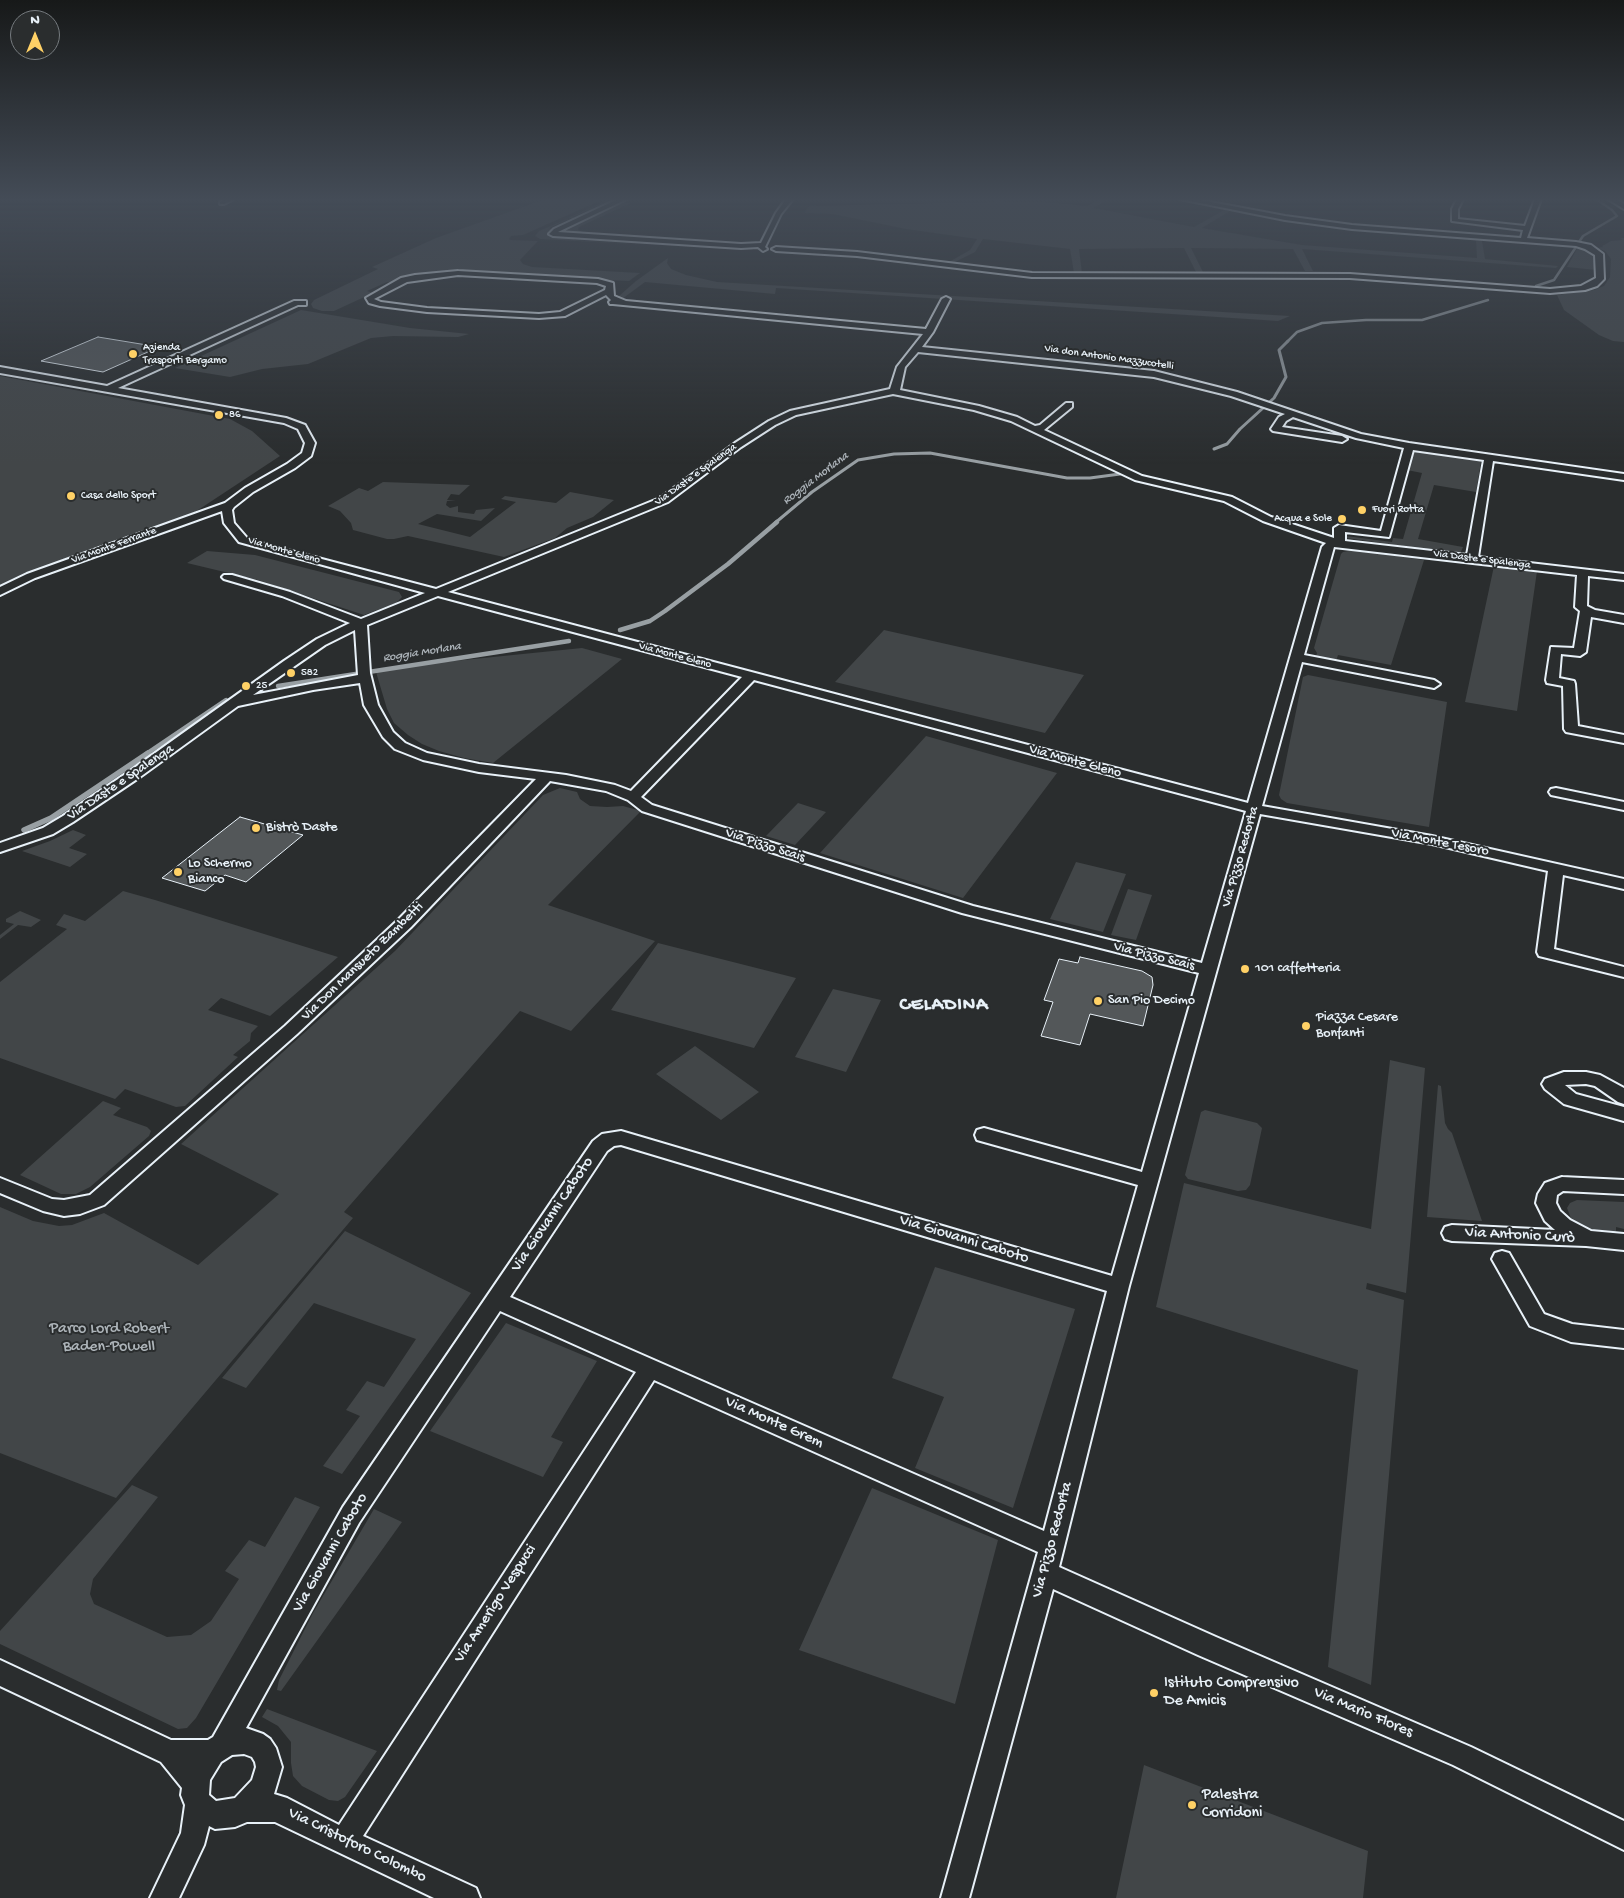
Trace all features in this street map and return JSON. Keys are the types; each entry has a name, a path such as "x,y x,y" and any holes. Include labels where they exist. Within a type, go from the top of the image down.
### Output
{"street":[{"path":"390,288 370,298 380,304 427,310 515,316 555,315 589,302 623,302 929,332"},
{"path":"610,288 609,291 613,299 623,302"},
{"path":"1504,288 1550,291 1583,288"},
{"path":"589,302 609,291"},
{"path":"893,391 896,389 901,367 929,332 946,299"},
{"path":"108,389 297,303 303,302"},
{"name":"Via don Antonio Mazzucotelli","path":"917,349 1154,374 1234,394 1359,436 1409,446 1624,477"},
{"path":"0,370 278,420 302,428 310,443 306,454 291,466 249,490 229,505"},
{"name":"Via Daste e Spalenga","path":"0,848 48,831 68,820 321,642 434,592 612,523 664,500 738,445 772,423 793,413 893,391 976,408 1014,419 1037,428 1139,478 1216,496 1256,514 1340,544 1624,577"},
{"path":"1037,428 1043,427 1069,405"},
{"name":"Via don Antonio Mazzucotelli","path":"1292,414 1282,419 1276,429 1356,441 1378,440"},
{"path":"1256,514 1385,535 1409,446"},
{"path":"1472,559 1489,458"},
{"name":"Via Monte Ferrante","path":"0,591 31,576 229,505"},
{"name":"Via Monte Gleno","path":"229,505 229,523 243,540 1254,809"},
{"path":"1330,526 1340,544"},
{"name":"Via Pizzo Redorta","path":"955,1898 1045,1573 1119,1286 1328,547 1332,544 1340,544"},
{"path":"1582,572 1580,605 1586,611 1624,619"},
{"path":"228,577 286,594 361,623 364,672"},
{"path":"1586,611 1580,652 1555,650 1552,680 1570,684 1571,729 1624,739"},
{"path":"1297,657 1434,684"},
{"name":"Via Daste e Spalenga","path":"234,704 364,672"},
{"name":"Via Pizzo Scais","path":"364,672 374,711 388,734 400,746 424,756 487,770 566,779 610,788 632,797 647,808 968,910 1208,970"},
{"path":"632,797 751,676"},
{"name":"Via Don Mansueto Zambetti","path":"0,1185 50,1206 64,1208 80,1206 96,1200 171,1137 291,1030 405,923 546,777"},
{"path":"1556,792 1624,806"},
{"name":"Via Monte Tesoro","path":"1254,809 1432,840 1624,884"},
{"path":"1556,867 1545,952 1624,972"},
{"path":"1624,1097 1600,1081 1586,1078 1564,1078 1551,1084 1570,1099 1624,1114"},
{"path":"984,1135 1149,1181"},
{"name":"Via Giovanni Caboto","path":"164,1898 194,1836 199,1772 217,1750 351,1515 600,1146 609,1139 621,1138 1119,1286"},
{"name":"Via Antonio Curò","path":"1588,1239 1563,1225 1552,1216 1546,1203 1552,1188 1562,1184 1624,1187"},
{"name":"Via Antonio Curò","path":"1452,1233 1624,1242"},
{"path":"1502,1260 1537,1320 1571,1333 1624,1339"},
{"name":"Via Monte Grem","path":"496,1300 1051,1546"},
{"name":"Via Amerigo Vespucci","path":"345,1842 356,1821 650,1368"},
{"name":"Via Mario Flores","path":"1045,1573 1207,1646 1462,1756 1624,1836"},
{"path":"0,1672 170,1753 217,1750 238,1741 254,1743 261,1748 267,1757 269,1767 262,1790 235,1812 194,1836"},
{"path":"170,1753 206,1811 215,1815 235,1812"},
{"path":"267,1778 277,1808"},
{"name":"Via Cristoforo Colombo","path":"235,1812 277,1808 466,1898"}],"green space":[{"path":"340,288 375,288 367,291 373,293 334,311 322,311 313,308 311,304 314,300"},
{"path":"629,288 637,288 622,299 618,297"},
{"path":"705,288 811,288 1290,316 1278,321 776,288 775,294"},
{"path":"1600,288 1624,288 1624,342 1613,341 1599,335 1564,310 1557,295"},
{"path":"301,310 410,328 469,334 458,337 393,336 371,338 308,364 262,369 230,377 175,368"},
{"path":"0,376 230,419 252,431 280,456 195,512 25,574 0,586"},
{"path":"1413,449 1478,458 1481,462 1476,492 1434,485 1418,539 1463,547 1460,554 1346,538 1346,536 1392,542 1393,538 1403,539 1422,473 1407,470"},
{"path":"383,482 470,485 459,495 451,494 447,500 456,501 447,501 446,505 450,508 458,506 458,512 474,514 476,510 495,508 481,521 437,514 418,524 470,537 516,502 501,499 505,496 556,503 570,492 614,500 593,517 567,528 555,538 504,557 408,536 387,539 353,530 351,523 340,511 328,506 359,488 368,491"},
{"path":"1354,550 1424,560 1391,665 1338,655 1336,661 1316,657 1317,653 1314,648 1341,554"},
{"path":"207,551 255,555 399,592 402,597 396,603 364,615 258,580 187,563"},
{"path":"1494,566 1537,571 1517,711 1465,702"},
{"path":"884,630 1084,675 1045,733 835,682"},
{"path":"582,648 622,659 493,763 439,751 422,744 408,735 394,723 387,709 376,672 434,663"},
{"path":"1308,675 1447,702 1429,827 1287,803 1281,799 1279,795 1303,677"},
{"path":"926,736 1057,773 963,898 820,853"},
{"name":"Parco Lord Robert Baden-Powell","path":"560,788 577,792 580,799 590,806 623,806 641,811 548,905 655,941 571,1031 520,1011 344,1212 353,1218 116,1498 0,1453 0,1207 33,1221 59,1226 72,1225 104,1213 198,1265 279,1194 181,1144 395,951 543,795"},
{"path":"798,803 826,812 795,845 766,836"},
{"path":"73,830 86,835 69,848 87,854 70,867 22,851 50,841"},
{"path":"1076,862 1126,874 1103,932 1050,919"},
{"path":"1128,889 1152,895 1136,940 1111,935"},
{"path":"123,891 338,957 270,1016 221,998 208,1010 258,1026 251,1033 250,1041 233,1055 238,1057 185,1106 176,1107 125,1089 115,1099 0,1058 0,982 67,929 56,925 64,914 85,921"},
{"path":"20,911 41,920 31,927 18,925 0,939 0,935 14,924 6,922 6,919"},
{"path":"658,943 796,978 754,1048 611,1010"},
{"path":"833,989 881,1000 846,1072 795,1057"},
{"path":"695,1046 759,1092 721,1120 656,1074"},
{"path":"1390,1060 1425,1068 1406,1293 1367,1283 1366,1289 1404,1300 1371,1685 1328,1667 1358,1370 1156,1307 1184,1183 1371,1229"},
{"path":"1438,1085 1441,1086 1445,1123 1452,1133 1482,1221 1427,1217"},
{"path":"103,1101 121,1108 113,1115 147,1127 151,1131 149,1136 90,1187 76,1194 61,1194 20,1175"},
{"path":"1205,1110 1257,1123 1262,1128 1250,1185 1246,1190 1238,1191 1188,1179 1185,1175 1201,1112"},
{"path":"1577,1200 1624,1202 1624,1229 1616,1227 1616,1233 1583,1231 1572,1221 1567,1208 1570,1203"},
{"path":"345,1231 471,1293 342,1474 323,1466 360,1416 346,1410 367,1381 384,1387 416,1339 314,1303 246,1388 222,1378"},
{"path":"935,1267 1075,1309 1013,1508 915,1468 944,1397 892,1378"},
{"path":"506,1323 597,1361 551,1437 563,1442 543,1477 430,1431"},
{"path":"132,1485 158,1497 93,1579 90,1594 94,1604 167,1637 191,1635 211,1621 239,1579 225,1571 249,1540 265,1547 295,1497 320,1507 196,1718 187,1728 178,1729 0,1644 0,1631"},
{"path":"872,1488 998,1540 955,1704 799,1650"},
{"path":"374,1509 402,1522 281,1691 277,1690 279,1680 313,1613"},
{"path":"267,1709 377,1751 345,1797 338,1801 329,1800 302,1786 293,1776 291,1742 278,1726 262,1717"},
{"name":"Palestra Corridoni","path":"1144,1765 1368,1851 1363,1898 1116,1898"}],"building":[{"name":"Azienda Trasporti Bergamo","path":"98,337 159,347 103,372 41,361"},
{"path":"240,817 303,835 246,882 225,875 205,891 162,878"},
{"name":"San Pio Decimo","path":"1080,957 1142,971 1152,977 1153,985 1143,1026 1090,1014 1080,1045 1041,1036 1053,1002 1044,1000 1059,959 1078,963"}],"waterway":[{"name":"Roggia Morlana","path":"1214,449 1227,444 1240,429 1274,398 1286,377 1279,350 1297,332 1322,323 1366,320 1422,320 1488,300"},
{"name":"Roggia Morlana","path":"775,523 812,492 858,460 894,454 930,453 1067,478 1090,478 1120,474"},
{"name":"Roggia Morlana","path":"620,630 650,621 665,611 728,564 777,522"},
{"name":"Roggia Morlana","path":"278,686 569,641"},
{"name":"Roggia Morlana","path":"146,754 226,700"},
{"name":"Roggia Morlana","path":"24,830 51,818 148,753"}],"place":[{"name":"Azienda Trasporti Bergamo","path":"133,354"},
{"name":"86","path":"219,415"},
{"name":"Casa dello Sport","path":"71,496"},
{"name":"Fuori Rotta","path":"1362,510"},
{"name":"Acqua e Sole","path":"1342,519"},
{"name":"582","path":"291,673"},
{"name":"25","path":"246,686"},
{"name":"Bistrò Daste","path":"256,828"},
{"name":"Lo Schermo Bianco","path":"178,872"},
{"name":"101 caffetteria","path":"1245,969"},
{"name":"San Pio Decimo","path":"1098,1001"},
{"name":"Piazza Cesare Bonfanti","path":"1306,1026"},
{"name":"Istituto Comprensivo De Amicis","path":"1154,1693"},
{"name":"Palestra Corridoni","path":"1192,1805"}],"district":[{"name":"CELADINA","path":"944,1006"}]}
